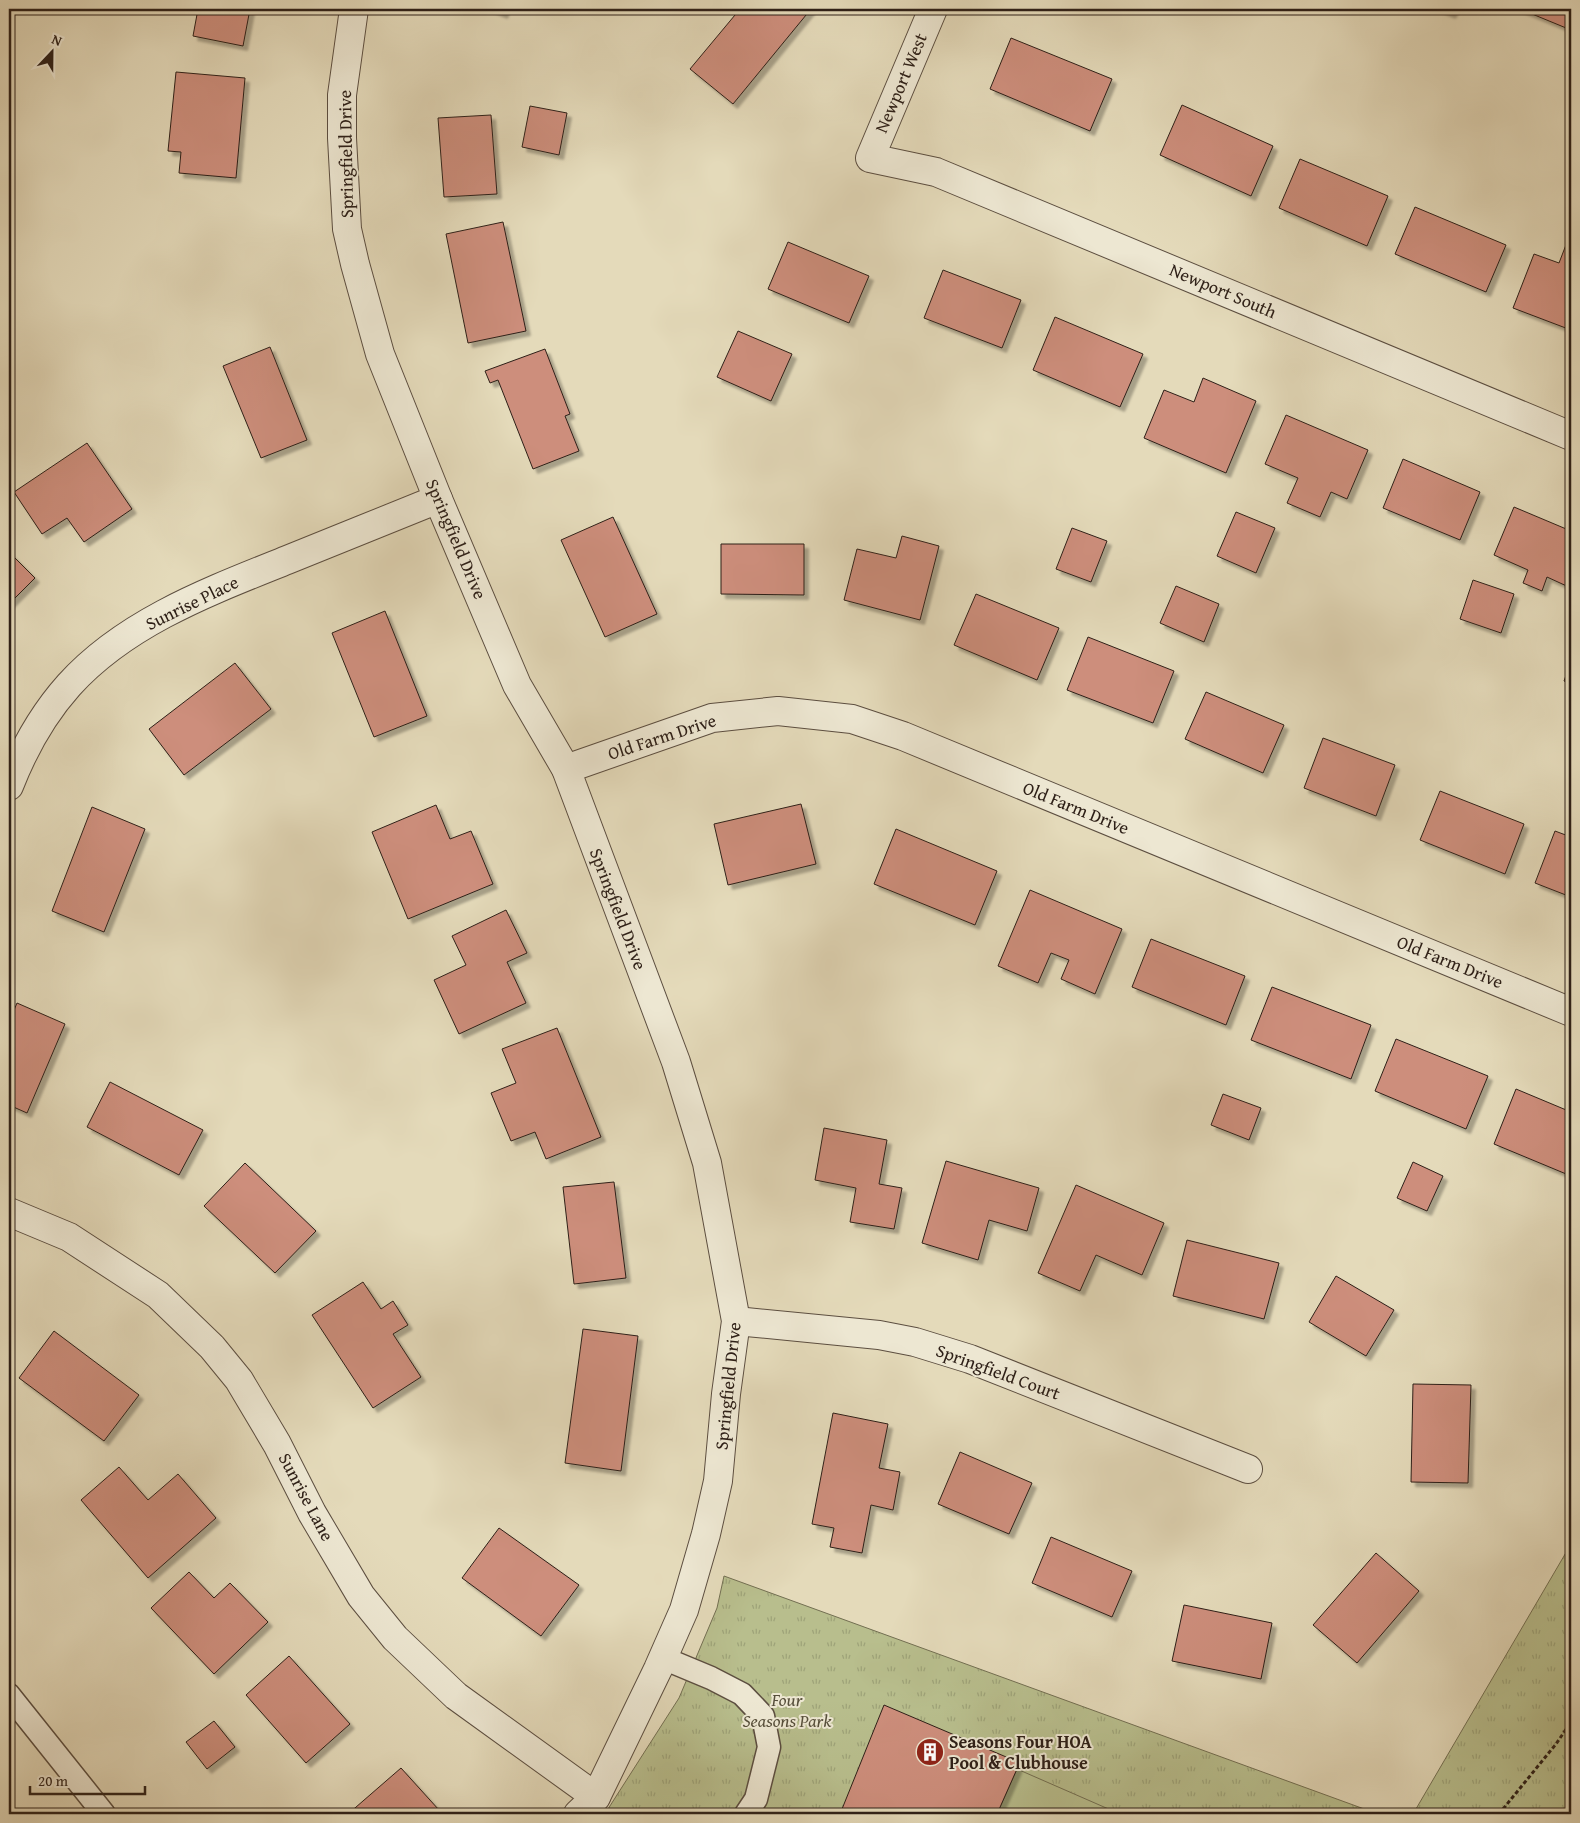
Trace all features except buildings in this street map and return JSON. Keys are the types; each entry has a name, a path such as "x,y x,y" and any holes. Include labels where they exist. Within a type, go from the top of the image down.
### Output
{"street":[{"name":"Springfield Drive","path":"354,9 342,95 342,138 347,229 380,354 438,499 517,685 566,769 676,1062 707,1163 736,1321 726,1394 718,1481 706,1534 684,1610 664,1658 587,1806"},
{"name":"Newport West","path":"870,158 932,9"},
{"name":"Newport South","path":"870,158 936,172 1571,436"},
{"name":"Sunrise Place","path":"9,786 17,765 40,724 69,686 107,650 199,595 438,499"},
{"name":"Old Farm Drive","path":"566,769 712,718 778,711 852,719 902,736 1571,1012"},
{"name":"Sunrise Lane","path":"9,1212 69,1237 158,1295 212,1347 238,1380 277,1444 312,1513 361,1596 395,1638 456,1696 587,1806"},
{"name":"Springfield Court","path":"736,1321 879,1335 915,1342 970,1359 1248,1469"}],"lane":[{"path":"664,1658 711,1678 742,1694 763,1716 769,1747 756,1799 746,1814"},
{"path":"9,1695 104,1814"}],"path":[{"path":"1499,1814 1556,1744 1571,1722"}],"green space":[{"path":"1571,1544 1571,1814 1413,1814"},
{"name":"Four Seasons Park","path":"724,1576 1378,1814 602,1814 608,1809 679,1698 717,1608"},
{"path":"1017,1769 1120,1814 997,1814"}],"place":[{"name":"Seasons Four HOA Pool & Clubhouse","path":"930,1752"}]}
